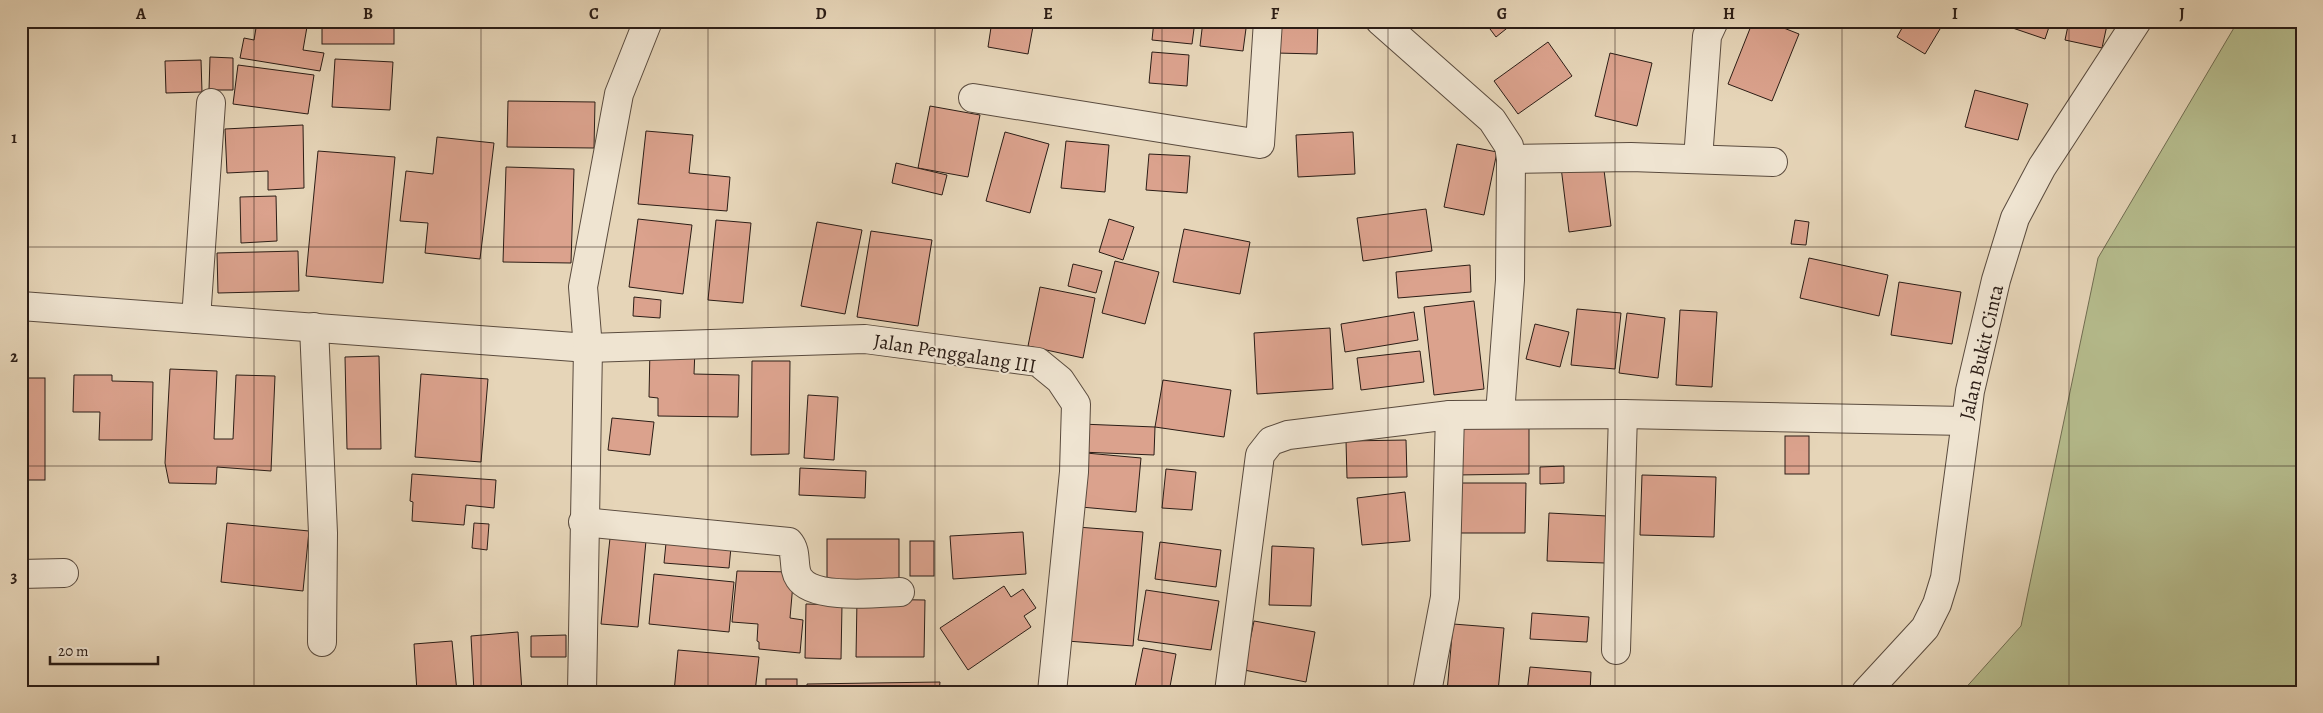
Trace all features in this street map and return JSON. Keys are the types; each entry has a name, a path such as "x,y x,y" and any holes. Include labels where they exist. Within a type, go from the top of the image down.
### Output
{"street":[{"path":"582,692 583,522 588,348 583,287 619,94 648,21"},
{"path":"974,98 1260,144 1268,21"},
{"path":"1380,21 1492,120 1508,146 1511,159 1510,280 1500,414"},
{"path":"1698,159 1707,36 1714,21"},
{"name":"Jalan Bukit Cinta","path":"1866,692 1925,628 1937,604 1945,578 1964,421 1996,280 2015,218 2042,167 2137,21"},
{"path":"196,319 211,103"},
{"path":"1511,159 1631,157 1773,162"},
{"name":"Jalan Penggalang III","path":"21,306 588,348 865,339 1038,362 1065,386 1076,404 1074,472 1052,692"},
{"path":"314,327 323,533 322,642"},
{"path":"1616,650 1623,414"},
{"path":"1229,692 1260,455 1271,441 1288,435 1450,415 1623,414 1964,421"},
{"path":"1427,692 1445,597 1450,415"},
{"path":"583,522 789,542 795,557 798,578 807,586 834,593 900,592"},
{"path":"21,574 64,573"}],"green space":[{"path":"2238,21 2302,21 2302,692 1962,692 2021,626 2098,258"}],"building":[{"path":"285,21 308,21 303,50 324,53 320,71 240,58 244,38 254,40 257,22 284,27"},
{"path":"322,21 394,21 394,44 322,44"},
{"path":"992,21 1034,21 1028,54 988,47"},
{"path":"1154,21 1195,21 1192,44 1152,40"},
{"path":"1203,21 1247,21 1243,51 1200,46"},
{"path":"1278,21 1318,21 1317,54 1276,53"},
{"path":"1484,21 1516,21 1496,37"},
{"path":"1753,21 1766,21 1799,34 1772,101 1728,84"},
{"path":"1906,21 1927,21 1940,29 1925,54 1897,37"},
{"path":"1992,21 2051,21 2045,39"},
{"path":"2069,21 2091,21 2107,25 2102,48 2065,40"},
{"path":"1548,42 1572,76 1518,114 1494,81"},
{"path":"1152,52 1189,55 1187,86 1149,83"},
{"path":"1610,53 1652,63 1637,126 1595,116"},
{"path":"210,57 233,58 233,90 209,90"},
{"path":"335,59 393,62 390,110 332,107"},
{"path":"201,60 202,92 166,93 165,61"},
{"path":"238,65 314,75 308,114 233,104"},
{"path":"1975,90 2028,104 2018,140 1965,127"},
{"path":"508,101 595,102 594,148 507,147"},
{"path":"930,106 980,115 968,177 918,168"},
{"path":"303,125 304,188 268,190 268,171 227,173 225,129"},
{"path":"646,131 693,135 689,173 730,177 727,211 638,204"},
{"path":"1005,132 1049,144 1030,213 986,201"},
{"path":"1353,132 1355,174 1298,177 1296,135"},
{"path":"437,137 494,143 480,259 425,253 428,223 400,221 406,171 433,174"},
{"path":"1066,141 1109,145 1105,192 1061,188"},
{"path":"1457,144 1497,152 1484,215 1444,207"},
{"path":"318,151 395,157 383,283 306,276"},
{"path":"1149,154 1190,156 1187,193 1146,190"},
{"path":"1603,162 1611,226 1569,232 1561,167"},
{"path":"896,163 947,175 942,195 892,183"},
{"path":"506,167 574,169 571,263 503,262"},
{"path":"276,196 277,241 241,243 240,197"},
{"path":"1426,209 1432,251 1363,261 1357,218"},
{"path":"638,219 692,225 683,294 629,287"},
{"path":"1109,219 1134,227 1123,260 1099,252"},
{"path":"716,220 751,223 743,303 708,300"},
{"path":"1795,220 1809,222 1806,245 1791,244"},
{"path":"817,222 862,230 845,314 801,306"},
{"path":"1184,229 1250,242 1240,294 1173,282"},
{"path":"871,231 932,240 918,326 857,317"},
{"path":"298,251 299,291 218,293 217,253"},
{"path":"1809,258 1888,275 1879,316 1800,298"},
{"path":"1115,261 1159,272 1145,324 1102,313"},
{"path":"1073,264 1102,271 1096,293 1068,286"},
{"path":"1470,265 1471,292 1398,298 1396,272"},
{"path":"1899,282 1961,292 1952,344 1891,335"},
{"path":"1040,287 1095,298 1083,358 1028,346"},
{"path":"634,297 661,300 660,318 633,316"},
{"path":"1474,301 1484,389 1434,395 1424,307"},
{"path":"1577,309 1621,313 1615,369 1571,365"},
{"path":"1680,310 1717,312 1712,387 1676,385"},
{"path":"1414,312 1418,340 1345,352 1341,324"},
{"path":"1627,313 1665,318 1658,378 1619,373"},
{"path":"1535,324 1569,332 1560,367 1526,359"},
{"path":"1330,328 1333,389 1257,394 1254,333"},
{"path":"650,348 695,349 694,374 739,375 738,417 658,416 658,398 649,397"},
{"path":"1420,351 1424,382 1361,390 1357,358"},
{"path":"379,356 381,449 347,449 345,357"},
{"path":"752,361 790,361 789,454 751,455"},
{"path":"170,369 217,371 214,439 233,439 236,375 275,376 271,471 217,467 216,484 169,483 165,463"},
{"path":"421,374 488,379 481,462 415,457"},
{"path":"74,375 112,375 112,381 153,382 152,440 99,440 100,412 73,412"},
{"path":"21,378 45,378 45,480 21,480"},
{"path":"1163,380 1231,390 1224,437 1155,427"},
{"path":"808,395 838,397 834,460 804,458"},
{"path":"612,418 654,422 650,455 608,450"},
{"path":"1081,424 1155,427 1154,455 1080,452"},
{"path":"1529,426 1529,474 1455,475 1455,427"},
{"path":"1785,436 1809,436 1809,474 1785,474"},
{"path":"1406,440 1407,477 1347,478 1346,441"},
{"path":"1086,453 1141,458 1136,512 1081,507"},
{"path":"1564,466 1564,483 1540,484 1540,467"},
{"path":"800,468 866,471 865,498 799,495"},
{"path":"1166,469 1196,472 1192,510 1162,508"},
{"path":"412,474 496,480 494,508 466,505 464,525 412,521 413,502 410,501"},
{"path":"1642,475 1716,477 1714,537 1640,535"},
{"path":"1454,483 1526,483 1525,533 1453,533"},
{"path":"1405,492 1410,541 1362,545 1357,498"},
{"path":"1549,513 1607,516 1605,563 1547,561"},
{"path":"227,523 309,531 303,591 221,582"},
{"path":"474,523 489,524 487,550 472,548"},
{"path":"1077,527 1143,532 1133,646 1067,641"},
{"path":"1023,532 1026,574 953,579 950,536"},
{"path":"610,538 646,541 638,627 601,624"},
{"path":"827,539 899,539 899,585 827,585"},
{"path":"910,541 934,541 934,576 910,576"},
{"path":"1160,542 1221,550 1216,587 1155,579"},
{"path":"666,543 731,547 729,568 664,563"},
{"path":"1272,546 1314,548 1311,606 1269,605"},
{"path":"737,571 794,572 790,618 803,620 800,653 759,649 759,642 757,641 758,624 732,622"},
{"path":"654,574 734,582 729,632 649,624"},
{"path":"1004,586 1011,597 1023,589 1036,608 1024,616 1031,627 968,670 940,628"},
{"path":"1146,590 1219,601 1211,650 1138,640"},
{"path":"857,599 925,600 924,657 856,657"},
{"path":"806,604 842,605 841,659 805,658"},
{"path":"1532,613 1589,617 1587,642 1530,639"},
{"path":"1254,621 1315,632 1306,682 1244,670"},
{"path":"1453,624 1504,628 1498,692 1447,692"},
{"path":"518,632 522,692 474,692 471,636"},
{"path":"566,635 566,657 531,657 531,636"},
{"path":"452,641 457,692 417,692 414,644"},
{"path":"1143,648 1176,654 1169,692 1134,692"},
{"path":"678,650 759,657 755,692 674,692"},
{"path":"1530,667 1591,672 1590,692 1527,692"},
{"path":"766,679 797,679 797,692 766,692"},
{"path":"940,682 939,692 807,692 807,684"},
{"path":"950,686 975,687 975,692 950,692"}]}
